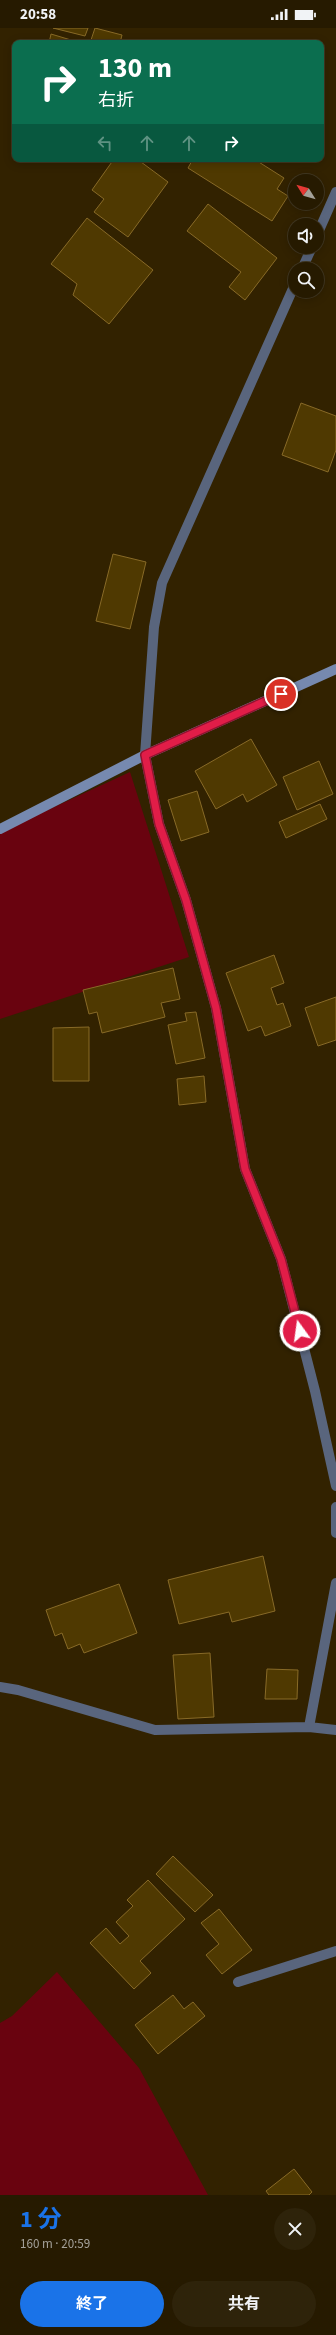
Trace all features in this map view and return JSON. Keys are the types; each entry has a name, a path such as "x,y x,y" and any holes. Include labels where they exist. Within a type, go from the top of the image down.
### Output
{"street":[{"path":"324,219 336,192"},
{"path":"289,298 162,583 154,627 145,755 159,824 186,900 216,1008 245,1169 281,1259 315,1390 336,1486"},
{"path":"0,828 145,755 336,669"},
{"path":"336,1507 336,1534"},
{"path":"309,1727 336,1583"},
{"path":"0,1687 18,1690 155,1730 309,1727 336,1730"},
{"path":"238,1982 336,1951"}],"shaded area":[{"path":"130,772 189,957 0,1019 0,832"},
{"path":"57,1972 139,2068 208,2195 0,2195 0,2023 12,2016"}],"building":[{"path":"53,28 88,28 85,36"},
{"path":"95,28 122,35 121,40 91,40"},
{"path":"51,34 71,40 50,40"},
{"path":"112,162 141,162 168,182 128,237 94,212 104,199 92,190"},
{"path":"191,162 259,162 284,178 277,189 288,196 272,221 188,168"},
{"path":"208,204 277,258 245,300 229,287 241,272 187,231"},
{"path":"87,218 153,270 109,324 73,295 77,284 51,264"},
{"path":"301,403 336,416 336,450 328,472 282,455"},
{"path":"113,554 146,562 130,629 96,621"},
{"path":"251,739 277,785 247,802 243,794 216,809 195,771"},
{"path":"319,761 333,794 297,810 283,777"},
{"path":"197,791 209,832 181,841 168,800"},
{"path":"320,804 327,819 286,838 279,822"},
{"path":"274,955 284,983 271,988 277,1005 283,1003 291,1026 265,1036 261,1026 248,1031 226,973"},
{"path":"173,968 180,999 161,1003 165,1017 102,1033 97,1012 89,1014 83,990"},
{"path":"336,997 336,1040 318,1046 305,1008"},
{"path":"196,1012 205,1058 176,1064 168,1025 187,1021 185,1013"},
{"path":"89,1027 89,1081 53,1081 53,1028"},
{"path":"204,1076 206,1102 179,1105 177,1079"},
{"path":"263,1556 275,1611 232,1622 229,1612 179,1624 168,1580"},
{"path":"119,1584 137,1633 84,1653 80,1644 68,1649 62,1633 55,1636 46,1610"},
{"path":"210,1653 214,1717 178,1719 173,1655"},
{"path":"267,1669 298,1670 297,1699 265,1699"},
{"path":"173,1856 213,1895 195,1912 156,1874"},
{"path":"148,1880 185,1919 140,1961 151,1973 134,1989 90,1943 106,1928 120,1944 129,1936 116,1922 133,1906 127,1900"},
{"path":"219,1909 252,1950 222,1974 206,1955 219,1944 201,1923"},
{"path":"173,1995 184,2009 193,2002 205,2016 158,2054 135,2025"},
{"path":"294,2169 312,2192 309,2195 269,2195 266,2191"}],"route":[{"path":"281,694 145,755 159,824 186,900 216,1008 245,1169 281,1259 300,1331"}]}
